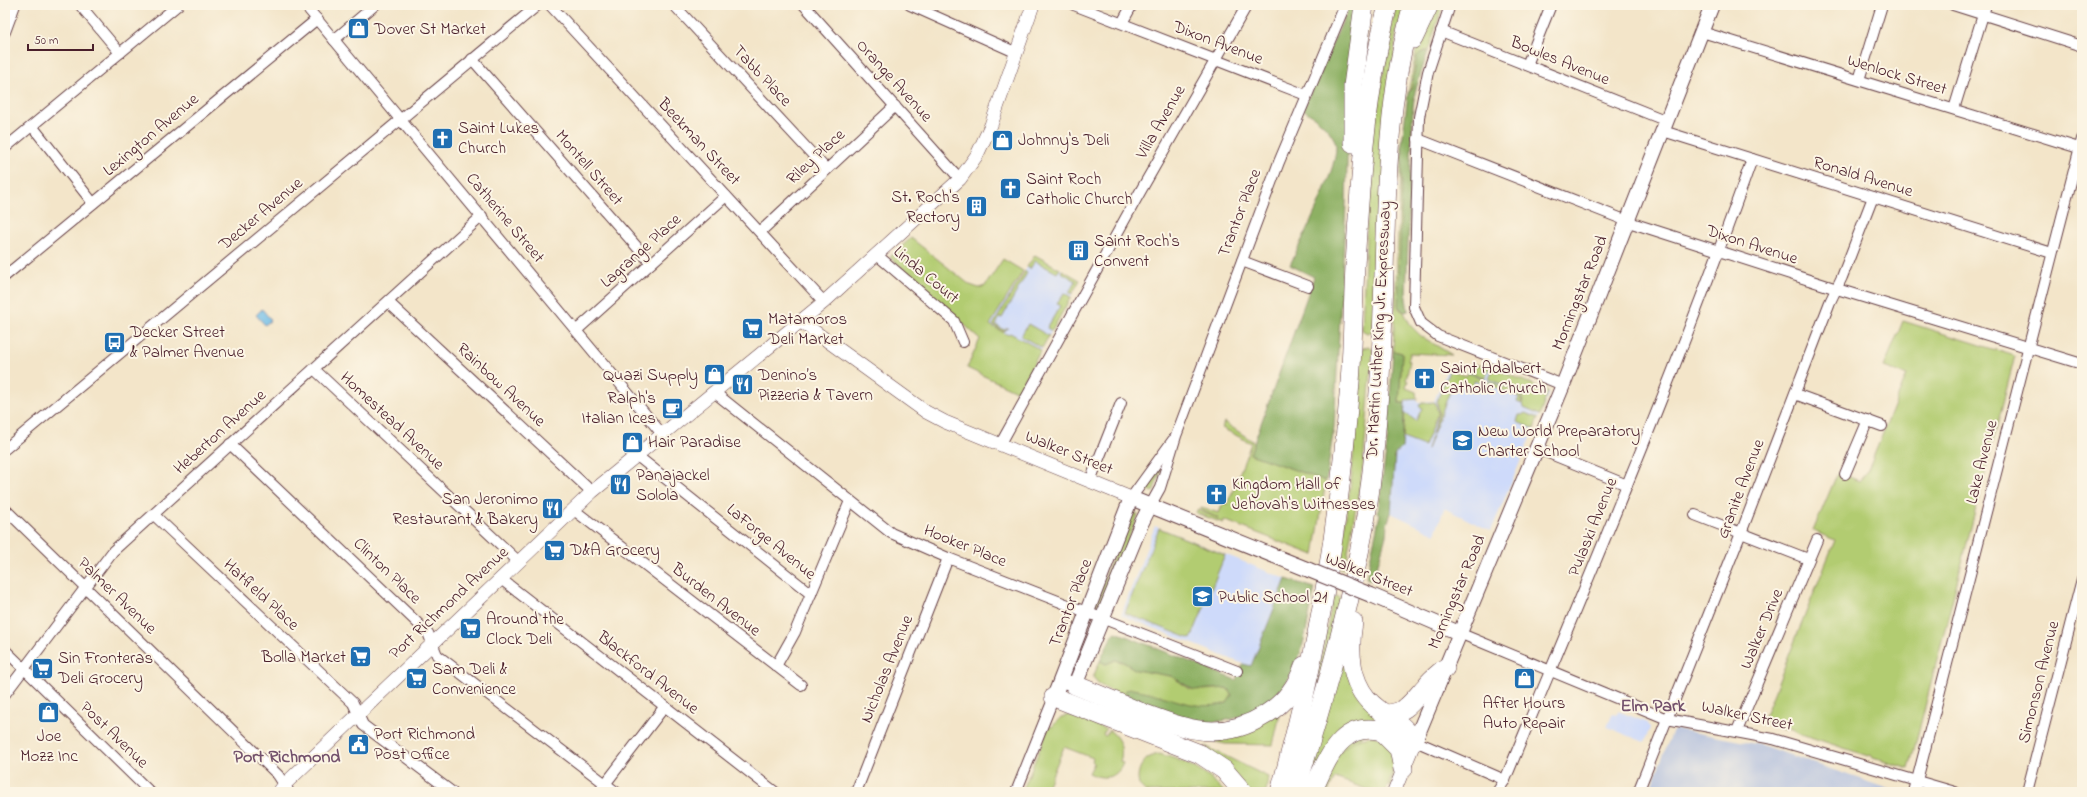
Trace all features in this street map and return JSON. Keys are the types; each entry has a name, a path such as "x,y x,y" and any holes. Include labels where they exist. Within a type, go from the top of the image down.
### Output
{"highway":[{"path":"1355,266 1353,86 1364,5"},
{"name":"Dr. Martin Luther King Jr. Expressway","path":"1280,792 1320,628 1345,444 1351,380 1355,266 1367,112 1375,59 1388,5"},
{"name":"Dr. Martin Luther King Jr. Expressway","path":"1295,792 1327,684 1360,547 1373,461 1380,390 1387,184 1392,116 1397,68 1413,5"},
{"path":"1392,116 1412,42 1429,5"},
{"path":"1360,547 1350,640 1351,664 1357,682 1371,704 1401,724 1415,741"},
{"path":"1063,687 1182,728 1207,732 1236,728 1262,717 1279,705 1288,695 1301,674 1309,647 1320,628"},
{"path":"1386,714 1395,714 1406,708 1445,668"},
{"path":"1063,687 1200,754 1224,770 1243,792"},
{"path":"1312,792 1327,759 1338,743 1356,732 1374,730 1392,734 1406,742 1415,741"},
{"path":"1374,730 1387,736 1398,746 1402,756 1403,769"}],"main road":[{"name":"Morningstar Road","path":"1415,741 1563,385 1712,5"},
{"name":"Walker Street","path":"1131,498 1449,626 1460,632"},
{"name":"Trantor Place","path":"1063,687 1086,612 1131,498"},
{"name":"Trantor Place","path":"1063,687 1102,619 1141,524 1150,506"}],"street":[{"path":"5,32 15,5"},
{"path":"80,5 120,53"},
{"path":"5,148 178,5"},
{"name":"Catherine Street","path":"305,5 662,434"},
{"path":"334,40 375,5"},
{"name":"Beekman Street","path":"550,5 824,302"},
{"name":"Tabb Place","path":"674,5 826,169"},
{"name":"Orange Avenue","path":"804,5 960,179"},
{"path":"910,5 1015,52"},
{"name":"Port Richmond Avenue","path":"284,790 358,714 592,492 824,302 960,179 984,142 1033,5"},
{"name":"Dixon Avenue","path":"1074,5 1306,94"},
{"path":"1122,23 1132,5"},
{"name":"Villa Avenue","path":"1000,445 1140,192 1247,5"},
{"name":"Trantor Place","path":"1150,506 1160,488 1176,436 1306,94 1345,5"},
{"path":"1450,5 1424,86 1419,117 1414,300 1418,317 1426,328 1438,336 1563,385"},
{"path":"1527,65 1551,5"},
{"path":"1859,80 1882,5"},
{"path":"1953,5 1984,10 2082,46"},
{"name":"Decker Avenue","path":"5,449 533,7"},
{"path":"1954,109 1984,10"},
{"name":"Lexington Avenue","path":"5,276 317,18"},
{"name":"Bowles Avenue","path":"1441,31 1527,65 1665,126"},
{"name":"Wenlock Street","path":"1702,32 1954,109 2081,145"},
{"name":"Montell Street","path":"472,59 651,263"},
{"name":"Riley Place","path":"760,232 895,106"},
{"path":"32,126 94,203"},
{"name":"Ronald Avenue","path":"1665,126 1752,159 2052,253"},
{"name":"Dixon Avenue","path":"1418,139 1628,221 1836,289 2082,364"},
{"name":"Lake Avenue","path":"1914,792 2081,145"},
{"name":"Pulaski Avenue","path":"1497,792 1505,780 1627,485 1720,252 1752,159"},
{"name":"Lagrange Place","path":"577,330 726,196"},
{"name":"Granite Avenue","path":"1638,792 1873,197"},
{"name":"Heberton Avenue","path":"5,694 23,668 113,551 482,216"},
{"name":"Linda Court","path":"877,255 954,320 963,342"},
{"path":"1242,261 1308,286"},
{"name":"Rainbow Avenue","path":"388,302 592,492"},
{"name":"Walker Street","path":"800,321 926,412 945,422 1131,498"},
{"name":"Homestead Avenue","path":"314,369 519,562"},
{"name":"Hooker Place","path":"714,392 891,533 948,558 1237,671"},
{"path":"1795,394 1882,426"},
{"path":"1090,481 1121,403"},
{"path":"1845,474 1868,420"},
{"name":"Trantor Place","path":"1131,498 1176,436"},
{"name":"Clinton Place","path":"230,444 428,632 437,655 602,788 616,792"},
{"path":"1536,448 1627,485"},
{"name":"LaForge Avenue","path":"636,455 811,594"},
{"path":"776,666 795,632 850,501"},
{"name":"Palmer Avenue","path":"5,509 278,775 284,790"},
{"name":"Burden Avenue","path":"574,510 801,685"},
{"name":"Hatfield Place","path":"154,515 353,703 363,725 452,792"},
{"path":"1694,515 1808,560"},
{"name":"Walker Drive","path":"1737,730 1817,540"},
{"name":"Nicholas Avenue","path":"856,792 948,558"},
{"name":"Blackford Avenue","path":"501,579 776,792"},
{"name":"Simonson Avenue","path":"2027,792 2082,579"},
{"name":"Walker Street","path":"1460,632 1667,719 1737,730 1773,739 1916,782 1955,792"},
{"name":"Post Avenue","path":"5,650 150,792"},
{"name":"Trantor Place","path":"1016,792 1063,687"},
{"path":"602,788 666,706"},
{"path":"1415,741 1505,780"},
{"name":"Morningstar Road","path":"1394,792 1415,741"}],"shaded area":[{"path":"1035,255 1080,280 1018,392 967,368 981,339"},
{"name":"New World Preparatory Charter School","path":"1471,364 1490,367 1548,391 1549,393 1491,531 1444,509 1435,534 1391,513 1399,403 1405,400 1417,399 1417,402 1434,401 1447,369 1466,376"},
{"name":"Public School 21","path":"1155,526 1286,579 1251,667 1121,615"},
{"path":"1618,711 1648,723 1650,728 1644,742 1607,727 1613,713 1617,714"},
{"path":"1676,729 1761,745 1897,792 1649,792 1673,730"}],"green space":[{"path":"1350,5 1358,5 1349,83 1346,204 1334,427 1326,481 1250,454 1314,277 1290,265 1327,183 1336,151 1335,141 1329,131 1303,109"},
{"path":"1395,5 1407,5 1396,34 1373,331 1367,333 1362,330 1370,150"},
{"path":"1434,5 1443,5 1428,51 1424,51 1415,67 1412,87 1408,94 1417,46"},
{"path":"1428,51 1415,92 1413,107 1406,298 1408,311 1404,312 1398,306 1403,155 1402,143 1408,94 1412,87 1417,56 1420,53"},
{"path":"1402,143 1403,155 1399,309 1404,312 1411,326 1421,336 1452,355 1409,353 1410,355 1408,360 1410,361 1406,388 1416,392 1417,399 1406,400 1405,403 1399,403 1402,353 1393,351"},
{"path":"911,238 970,285 979,288 985,286 1003,259 1023,271 990,325 1008,335 1010,333 1041,350 1018,392 967,368 980,339 890,257"},
{"path":"1035,255 1060,269 1057,273 1035,261 1030,269 1027,267"},
{"path":"1062,270 1080,280 1072,294 1069,292 1076,281 1061,272"},
{"path":"1025,271 1027,273 1002,318 1000,317 996,325 1004,330 1008,328 1004,332 993,325"},
{"path":"1064,293 1071,297 1052,331 1047,328 1060,306 1057,304"},
{"path":"1903,321 2015,356 1909,769 1873,758 1871,755 1868,756 1795,732 1794,730 1786,727 1785,729 1762,723 1835,540 1813,531 1838,472 1859,481 1867,472 1907,375 1884,367"},
{"path":"1028,324 1049,336 1042,348 1021,336"},
{"path":"1368,346 1373,349 1363,466 1345,569 1339,567 1352,473 1361,349"},
{"path":"1393,351 1402,353 1399,403 1405,403 1402,448 1395,454 1391,513 1373,581 1366,578 1380,514 1378,512 1387,444"},
{"path":"1471,364 1490,367 1485,378 1468,371"},
{"path":"1493,368 1548,391 1540,415 1524,408 1521,392 1489,379"},
{"path":"1451,370 1466,376 1468,373 1485,379 1483,383 1475,380 1472,387 1463,383 1461,387 1453,384 1427,449 1439,413 1437,401 1449,371"},
{"path":"1488,381 1520,393 1522,404 1517,402 1519,397 1487,384"},
{"path":"1435,402 1438,413 1424,446 1403,438 1405,413 1416,421 1422,408 1419,406 1421,403"},
{"path":"1525,413 1538,418 1534,429 1517,422 1519,415"},
{"path":"1224,422 1254,442 1250,454 1326,481 1314,555 1224,520 1223,523 1196,513 1197,510 1218,518 1201,510 1201,508 1219,513 1223,503 1228,504 1251,443 1222,428"},
{"path":"1161,465 1163,465 1153,492 1144,489"},
{"path":"1131,512 1138,515 1102,606 1094,604"},
{"path":"1159,528 1225,555 1191,639 1125,613"},
{"path":"1286,579 1315,588 1302,646 1296,665 1288,681 1277,694 1264,705 1250,713 1217,722 1183,720 1168,716 1123,697 1126,690 1132,689 1144,691 1202,706 1227,703 1232,695 1227,688 1194,690 1171,676 1136,670 1122,661 1115,660 1106,664 1100,661 1112,635 1116,632 1236,680 1243,664 1251,666"},
{"path":"1334,595 1341,598 1316,697 1313,696"},
{"path":"1116,660 1125,663 1136,670 1171,676 1190,689 1203,690 1227,688 1232,697 1225,704 1200,706 1132,689 1126,690 1123,697 1100,685 1093,677 1100,661 1106,664"},
{"path":"1342,662 1389,720 1376,723 1306,784"},
{"path":"1280,714 1273,745 1225,744 1202,739"},
{"path":"1069,715 1106,729 1103,735 1106,736 1109,730 1113,733 1120,744 1122,753 1120,762 1123,763 1120,768 1109,777 1099,777 1089,773 1094,763 1092,761 1093,758 1064,747 1045,792 1022,792 1049,726 1052,727 1061,717"},
{"path":"1373,736 1384,739 1391,743 1396,748 1398,755 1397,770 1391,787 1389,786 1395,768 1396,757 1395,751 1387,741 1386,744 1391,749 1393,754 1394,766 1385,792 1375,792 1335,778 1328,792 1318,792 1338,755 1353,742 1362,738"},
{"path":"1205,746 1268,777 1266,792 1249,792"},
{"path":"1159,754 1186,763 1211,779 1224,792 1146,792 1139,785 1138,774 1145,761 1154,755"}],"water":[{"path":"262,309 271,320 265,325 256,315"}],"place":[{"name":"Dover St Market","path":"359,29"},
{"name":"Saint Lukes Church","path":"443,138"},
{"name":"Johnny's Deli","path":"1003,140"},
{"name":"Saint Roch Catholic Church","path":"1010,189"},
{"name":"St. Roch's Rectory","path":"976,207"},
{"name":"Saint Roch's Convent","path":"1078,251"},
{"name":"Matamoros Deli Market","path":"753,329"},
{"name":"Decker Street & Palmer Avenue","path":"115,342"},
{"name":"Quazi Supply","path":"714,375"},
{"name":"Saint Adalbert Catholic Church","path":"1425,378"},
{"name":"Denino’s Pizzeria & Tavern","path":"743,385"},
{"name":"Ralph's Italian Ices","path":"672,408"},
{"name":"New World Preparatory Charter School","path":"1462,441"},
{"name":"Hair Paradise","path":"632,442"},
{"name":"Panajackel Solola","path":"621,485"},
{"name":"Kingdom Hall of Jehovah's Witnesses","path":"1216,494"},
{"name":"San Jeronimo Restaurant & Bakery","path":"553,509"},
{"name":"D&A Grocery","path":"554,550"},
{"name":"Public School 21","path":"1203,597"},
{"name":"Around the Clock Deli","path":"471,629"},
{"name":"Bolla Market","path":"361,657"},
{"name":"Sin Fronteras Deli Grocery","path":"43,668"},
{"name":"Sam Deli & Convenience","path":"417,679"},
{"name":"After Hours Auto Repair","path":"1524,679"},
{"name":"Joe Mozz Inc","path":"49,712"},
{"name":"Port Richmond Post Office","path":"359,744"}],"district":[{"name":"Elm Park","path":"1653,707"},
{"name":"Port Richmond","path":"287,758"}]}
